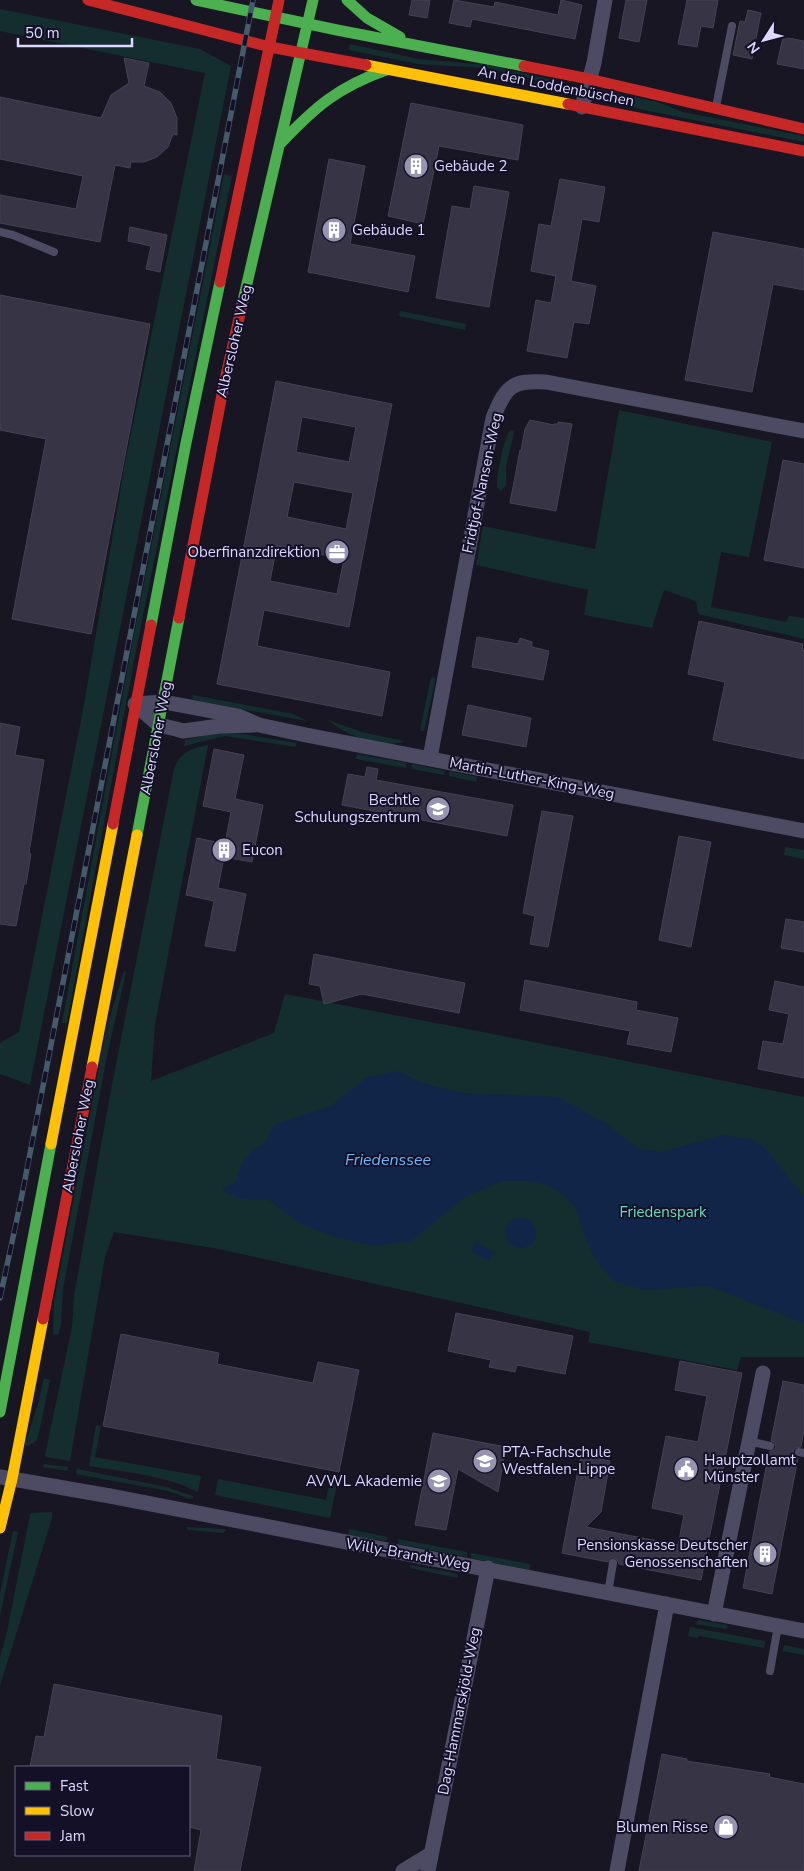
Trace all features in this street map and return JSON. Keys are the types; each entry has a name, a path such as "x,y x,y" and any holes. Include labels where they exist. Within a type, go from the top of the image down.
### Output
{"main road":[{"name":"An den Loddenbüschen","path":"88,0 270,47 804,151"},
{"name":"An den Loddenbüschen","path":"196,0 417,46 589,79 804,129"},
{"name":"Albersloher Weg","path":"0,1412 188,433 279,0"},
{"name":"Albersloher Weg","path":"0,1528 6,1478 164,702 226,375 313,0"},
{"path":"347,0 367,18 417,46"},
{"path":"281,143 319,103 335,91 362,77 390,69"}],"street":[{"path":"582,107 594,63 605,0"},
{"name":"Fridtjof-Nansen-Weg","path":"430,758 494,418 500,401 513,385 528,381 546,382 804,431"},
{"name":"Martin-Luther-King-Weg","path":"135,704 164,702 238,716 259,725 804,831"},
{"name":"Martin-Luther-King-Weg","path":"135,704 159,725 183,731 220,726 259,725"},
{"path":"714,1614 763,1374"},
{"name":"Willy-Brandt-Weg","path":"6,1478 93,1492 804,1631"},
{"name":"Dag-Hammarskjöld-Weg","path":"428,1871 488,1568"},
{"path":"617,1871 667,1604"},
{"path":"403,1871 431,1854"}],"lane":[{"path":"716,109 732,26"},
{"path":"0,232 13,235 54,252"},
{"path":"748,1441 770,1446"},
{"path":"608,1593 613,1563"},
{"path":"770,1671 778,1626"}],"green space":[{"path":"0,9 200,49 231,66 30,1085 0,1074 0,1043 19,1032 84,705 125,463 205,73 0,31"},
{"path":"350,44 418,59 488,65 553,80 548,83 488,68 418,64 349,50"},
{"path":"600,90 658,102 683,112 804,136 804,142 614,104 602,96"},
{"path":"224,174 232,176 137,645 67,1023 62,1023 132,645"},
{"path":"400,311 466,324 465,330 399,316"},
{"path":"619,410 772,442 749,557 721,552 711,607 786,622 789,616 804,618 804,639 698,614 696,601 664,590 652,628 584,615 588,590 476,565 483,526 595,549"},
{"path":"510,430 514,433 506,467 506,485 501,491 497,487 498,475 503,449"},
{"path":"431,677 436,678 424,731 420,730"},
{"path":"193,695 293,714 307,721 203,702 192,699"},
{"path":"328,720 365,733 405,741 396,744 375,743 354,736"},
{"path":"230,732 297,743 295,747 225,736 184,746 185,740"},
{"name":"Friedenspark","path":"208,745 155,1024 151,1081 274,1033 285,994 804,1097 804,1357 741,1357 737,1370 588,1342 590,1332 219,1249 114,1232 105,1257 70,1461 45,1455 72,1327 74,1296 110,1095 174,769 187,752"},
{"path":"357,754 407,763 406,768 356,759"},
{"path":"412,764 445,771 444,775 412,769"},
{"path":"450,771 477,777 476,782 449,776"},
{"path":"785,847 804,850 804,859 784,855"},
{"path":"124,971 126,972 107,1056 63,1289 61,1325 58,1335 53,1334 54,1301 107,1026"},
{"path":"44,1378 50,1380 38,1437 36,1441 28,1446 25,1445"},
{"path":"96,1425 101,1426 95,1457 201,1476 198,1492 159,1478 89,1466"},
{"path":"45,1464 68,1467 67,1471 42,1467"},
{"path":"77,1469 166,1487 193,1496 193,1498 190,1499 168,1491 76,1474"},
{"path":"331,1477 338,1479 330,1518 215,1495 218,1479 326,1500"},
{"path":"52,1512 52,1518 0,1686 0,1657 7,1632 30,1515 31,1513"},
{"path":"186,1527 226,1529 224,1533 188,1530"},
{"path":"349,1529 388,1537 386,1541 348,1535"},
{"path":"13,1531 18,1532 0,1616 0,1594"},
{"path":"398,1539 467,1552 467,1557 399,1544"},
{"path":"471,1553 530,1564 530,1570 471,1558"},
{"path":"410,1565 458,1575 457,1578 410,1568"},
{"path":"699,1620 727,1625 728,1628 695,1624"},
{"path":"690,1627 765,1641 764,1648 699,1636 697,1638 688,1636"},
{"path":"784,1645 804,1649 804,1655 783,1651"}],"water":[{"name":"Friedenssee","path":"397,1071 426,1084 461,1093 558,1097 607,1124 637,1148 661,1152 723,1135 754,1140 766,1149 804,1197 804,1323 708,1286 645,1290 614,1281 596,1261 583,1232 576,1208 563,1194 548,1185 529,1181 502,1181 466,1196 411,1241 373,1246 336,1237 299,1223 269,1200 242,1199 221,1189 236,1182 240,1167 252,1151 266,1141 274,1125 331,1106 366,1078"},
{"path":"521,1218 527,1219 535,1227 535,1239 527,1247 521,1248 515,1247 507,1239 506,1233 507,1227 515,1219"},
{"path":"476,1242 494,1252 489,1261 471,1251"}],"building":[{"path":"412,0 430,0 427,18 409,15"},
{"path":"454,0 494,7 495,2 558,15 561,0 582,5 575,39 472,19 470,27 449,23"},
{"path":"626,0 647,0 639,42 619,38"},
{"path":"687,0 718,0 713,28 701,26 697,47 678,44"},
{"path":"748,10 761,13 752,59 733,55 740,21 745,22"},
{"path":"783,37 804,41 804,69 777,64"},
{"path":"124,58 149,63 144,86 160,92 171,103 177,118 177,135 173,134 168,147 157,157 144,162 131,162 130,168 115,165 100,242 0,223 0,195 76,209 83,176 0,159 0,97 101,118 111,95 129,83"},
{"name":"Gebäude 2","path":"411,103 523,125 518,160 439,146 423,224 388,216"},
{"name":"Gebäude 1","path":"329,159 365,166 350,244 415,256 408,292 308,272"},
{"path":"560,179 605,187 599,222 582,219 571,281 596,286 589,324 574,322 567,358 527,351 536,300 551,303 556,276 531,271 539,224 551,226"},
{"path":"474,186 509,192 489,307 436,298 452,206 470,209"},
{"path":"130,227 167,235 160,272 146,269 151,246 128,241"},
{"path":"713,232 804,249 804,290 773,284 752,392 685,380"},
{"path":"0,295 150,324 91,634 12,619 46,439 0,430"},
{"name":"Oberfinanzdirektion","path":"276,381 392,404 349,627 264,610 257,646 390,672 382,716 217,684","holes":["302,417 356,427 349,462 296,452","294,482 353,493 346,529 287,517","277,546 344,559 337,594 270,581"]},
{"path":"530,420 554,425 558,424 558,422 572,424 556,511 510,503 525,429"},
{"path":"783,460 804,464 804,568 764,560"},
{"path":"699,621 803,644 804,759 713,740 725,682 688,674"},
{"path":"477,637 518,644 520,638 532,642 532,647 549,651 543,680 472,667"},
{"path":"468,705 531,718 526,747 462,735"},
{"path":"0,723 20,727 15,755 44,760 26,884 24,884 16,926 0,924"},
{"name":"Eucon","path":"214,749 244,755 235,799 263,805 252,862 224,857 218,888 246,894 235,951 205,946 214,901 186,895 197,838 225,844 231,812 203,806"},
{"path":"367,767 378,769 376,780 513,805 507,836 342,805 348,774 365,777"},
{"path":"542,811 573,816 548,947 530,944 535,916 523,913"},
{"path":"679,836 711,842 691,947 659,940"},
{"path":"786,919 804,922 804,952 781,948"},
{"path":"314,954 465,983 459,1013 362,994 324,1004 320,986 309,984"},
{"path":"525,980 637,1002 636,1010 678,1018 671,1052 627,1044 630,1031 520,1010"},
{"path":"775,981 804,987 804,1078 758,1069 763,1041 783,1044 789,1014 769,1010"},
{"path":"456,1313 573,1336 565,1374 517,1365 515,1372 489,1367 491,1360 448,1351"},
{"path":"121,1334 219,1353 217,1364 313,1383 318,1362 359,1370 339,1472 103,1426"},
{"name":"Hauptzollamt Münster","path":"680,1361 742,1373 701,1580 619,1564 614,1558 611,1558 608,1562 562,1553 581,1455 610,1461 601,1512 586,1527 678,1545 684,1515 652,1508 666,1436 698,1442 707,1396 675,1390"},
{"path":"783,1381 804,1385 804,1430 801,1447 795,1448 793,1451 798,1458 772,1594 743,1588 769,1452 776,1447 774,1442 771,1441"},
{"name":"AVWL Akademie","path":"433,1433 506,1447 498,1492 458,1469 446,1530 415,1525"},
{"path":"54,1684 222,1716 216,1759 261,1767 240,1871 194,1871 201,1830 190,1827 190,1766 30,1766 36,1736 44,1737"},
{"name":"Blumen Risse","path":"662,1754 687,1759 687,1761 770,1774 769,1777 804,1784 804,1871 639,1871"}],"railway":[{"path":"0,1298 21,1200 253,0"}],"traffic: fast":[{"path":"196,0 337,30 524,66"},
{"path":"242,305 313,0"},
{"path":"347,0 367,18 400,37"},
{"path":"281,143 328,99 354,84 386,70"},
{"path":"151,625 186,443 220,282"},
{"path":"137,835 179,618"},
{"path":"0,1412 51,1144"}],"traffic: slow":[{"path":"366,65 568,104"},
{"path":"51,1144 113,824"},
{"path":"92,1067 137,835"},
{"path":"0,1528 12,1479 43,1319"}],"traffic: jam":[{"path":"88,0 270,47 366,65"},
{"path":"220,282 279,0"},
{"path":"524,66 589,79 804,129"},
{"path":"568,104 804,151"},
{"path":"179,618 224,384 242,305"},
{"path":"113,824 151,625"},
{"path":"43,1319 92,1067"}],"place":[{"name":"Gebäude 2","path":"416,166"},
{"name":"Gebäude 1","path":"334,230"},
{"name":"Oberfinanzdirektion","path":"337,552"},
{"name":"Bechtle Schulungszentrum","path":"438,809"},
{"name":"Eucon","path":"224,850"},
{"name":"PTA-Fachschule Westfalen-Lippe","path":"485,1461"},
{"name":"Hauptzollamt Münster","path":"686,1469"},
{"name":"AVWL Akademie","path":"439,1481"},
{"name":"Pensionskasse Deutscher Genossenschaften","path":"765,1554"},
{"name":"Blumen Risse","path":"726,1827"}]}
